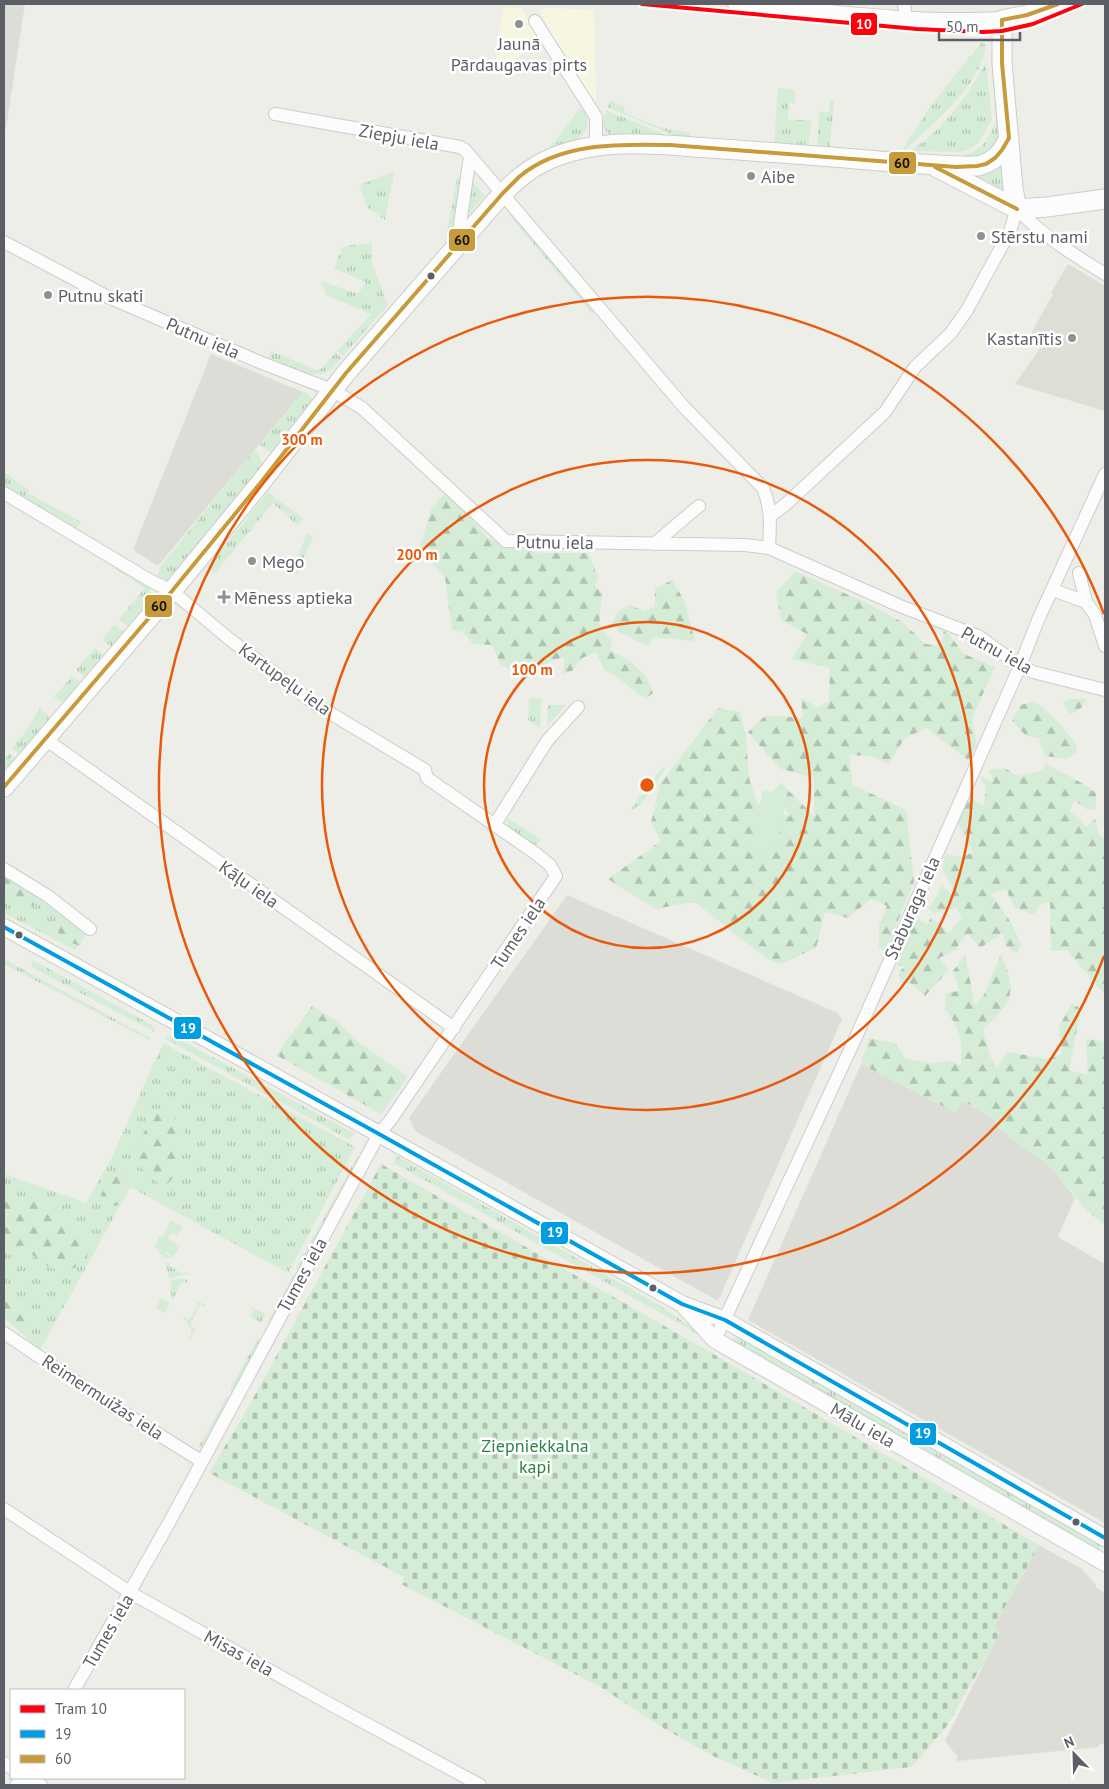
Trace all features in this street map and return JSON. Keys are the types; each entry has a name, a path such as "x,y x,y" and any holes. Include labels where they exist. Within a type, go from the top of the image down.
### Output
{"main road":[{"path":"1017,209 1002,63 1002,20 1027,15 1058,4"},
{"path":"4,787 172,591 262,481 332,390 457,245 520,176 547,160 574,151 596,146 623,144 670,145 931,165 985,165 997,158 1009,138"},
{"path":"931,165 1017,209 1105,199"}],"street":[{"path":"736,4 905,11 970,22 1002,20"},
{"path":"535,20 596,116 596,146"},
{"name":"Ziepju iela","path":"275,114 460,147 465,150 695,419 762,488 769,502 771,515"},
{"path":"457,245 470,156"},
{"path":"769,548 771,515 884,412 915,367 950,332 967,310 1010,231 1017,209 1034,226 1064,249 1105,274"},
{"name":"Putnu iela","path":"4,242 108,297 262,363 332,390 362,408 506,542 745,545 769,548 900,606 978,636 1020,666 1033,672 1105,690"},
{"name":"Staburaga iela","path":"716,1340 856,1037 1105,474"},
{"name":"Kartupeļu iela","path":"4,493 151,581 172,591 228,638 315,704 425,770 427,778 495,824 550,865 556,876"},
{"path":"654,544 699,506"},
{"path":"1079,573 1086,602"},
{"path":"1053,590 1086,602 1100,614 1105,646"},
{"path":"495,824 547,741 578,707"},
{"name":"Kāļu iela","path":"45,739 454,1028"},
{"path":"4,869 48,896 90,929"},
{"name":"Tumes iela","path":"75,1689 131,1592 379,1134 454,1028 556,876"},
{"name":"Mālu iela","path":"4,928 379,1134 682,1304 725,1320 1105,1538"},
{"name":"Mālu iela","path":"682,1304 716,1340 1105,1563"},
{"name":"Reimermuižas iela","path":"4,1333 202,1461"},
{"name":"Misas iela","path":"4,1510 131,1592 328,1703 480,1785"},
{"path":"29,1779 41,1785"}],"shaded area":[{"path":"4,4 25,4 4,142"},
{"path":"503,7 522,9 541,40 494,75"},
{"path":"545,8 594,10 596,100 589,97 548,27 540,11"},
{"name":"Kastanītis","path":"1068,264 1105,286 1105,411 1015,384 1045,341 1030,335"},
{"path":"211,354 303,392 158,566 133,550"},
{"path":"567,895 838,1013 842,1019 718,1301 415,1131 409,1118"},
{"path":"861,1064 956,1113 962,1101 993,1118 998,1128 1053,1169 1075,1198 1058,1237 1105,1264 1105,1523 748,1320"},
{"path":"1039,1545 1082,1569 1096,1587 1105,1593 1105,1744 1099,1744 1099,1747 957,1761 957,1756 945,1741 1000,1632 995,1625"}],"green space":[{"path":"982,42 986,46 982,61 965,90 941,117 903,152 899,153 817,147 819,113 821,111 829,112 830,101 834,101 830,147 901,152 931,105"},
{"path":"991,56 996,57 1002,137 984,158 935,156 965,156 982,146 988,138 996,121"},
{"path":"986,62 992,120 978,143 968,150 960,152 910,151 944,123 963,100"},
{"path":"778,88 795,90 795,103 789,103 788,119 812,121 808,145 774,143"},
{"path":"610,101 624,106 625,113 659,127 690,133 690,138 681,138 607,107"},
{"path":"580,108 586,112 587,121 583,134 572,142 549,148"},
{"path":"606,110 668,136 608,134 602,125"},
{"path":"1003,161 1006,191 969,175"},
{"path":"394,172 385,220 368,208 359,185"},
{"path":"457,179 461,179 452,228 448,237 446,236"},
{"path":"472,182 485,196 466,216"},
{"path":"509,215 512,215 594,309 593,315"},
{"path":"372,243 372,264 388,305 343,356 337,351 371,314 326,295 321,281 358,294 366,282 334,269 342,248"},
{"path":"271,351 319,371 335,353 342,358 327,372 313,374 305,373 269,358"},
{"path":"303,392 308,394 315,402 276,451 271,453 260,445"},
{"path":"254,451 259,454 263,467 171,583 157,576 160,567"},
{"path":"4,472 29,490 28,493 81,522 76,529 4,487"},
{"path":"447,491 488,538 505,546 542,553 588,553 598,577 595,586 602,593 600,623 602,629 612,640 610,650 637,667 647,679 653,693 646,698 604,670 596,652 582,658 572,671 562,674 565,662 563,657 547,663 545,674 533,672 518,673 501,665 492,645 473,644 463,632 452,630 445,577 419,549 432,507"},
{"path":"268,492 304,519 297,525 273,503 215,573 207,567"},
{"path":"307,533 313,536 297,574 295,574 293,567"},
{"path":"117,568 150,588 150,592 153,593 150,602 129,627 119,619 145,588 115,569"},
{"path":"795,571 871,605 904,623 925,644 942,646 944,628 964,654 995,667 972,718 977,745 968,760 926,728 904,739 889,764 870,756 849,755 853,785 906,810 914,882 885,952 879,947 879,926 887,906 871,899 848,918 825,912 816,948 781,964 767,959 695,902 655,909 608,879 661,841 651,823 660,784 718,708 740,712 746,737 749,778 757,803 791,817 772,792 781,783 814,816 814,778 779,768 748,732 766,715 803,718 801,698 818,707 829,702 830,668 792,659 807,634 781,620 776,593"},
{"path":"672,580 684,600 695,641 653,637 648,646 620,633 612,623 618,611 630,605 644,611 655,606 655,589"},
{"path":"114,625 124,632 112,647 102,640"},
{"path":"95,648 105,656 86,678 76,670"},
{"path":"72,676 81,683 66,701 59,701 54,697"},
{"path":"529,698 541,699 540,728 528,720"},
{"path":"1070,699 1086,699 1080,709 1070,714 1063,702"},
{"path":"1034,701 1052,715 1077,745 1076,753 1067,759 1045,756 1039,738 1026,736 1012,721 1021,705"},
{"path":"548,705 566,705 547,726"},
{"path":"40,707 51,718 20,755 12,748 26,731"},
{"path":"9,753 17,759 4,775 4,761"},
{"path":"1045,763 1096,793 1096,809 1088,810 1074,800 1070,811 1087,827 1095,819 1099,835 1105,839 1105,992 1103,993 1067,950 1051,951 1050,902 1039,905 1034,915 1014,907 1006,889 991,894 1012,924 1021,945 1016,954 1006,946 1003,933 980,948 968,934 961,940 956,950 939,958 949,970 925,996 910,983 901,983 898,975 904,966 893,964 914,917 927,925 931,917 949,933 962,918 956,908 934,913 928,908 939,893 941,884 954,897 950,882 942,868 946,854 963,857 973,852 958,823 967,796 984,806 986,788 980,776 994,782 989,770 1005,768 1017,776 1043,771"},
{"path":"664,766 665,770 641,804 631,811 638,799"},
{"path":"763,790 787,794 774,856 750,850"},
{"path":"507,818 541,839 536,847 508,827"},
{"path":"4,875 88,932 75,950 4,913"},
{"path":"4,877 34,899 34,906 27,906 4,899"},
{"path":"62,922 73,926 84,935 80,946 68,941 59,934 56,926"},
{"path":"1001,954 1009,978 1010,996 1001,1012 983,1029 990,1056 997,1068 1008,1052 1047,1059 1062,1054 1059,1027 1072,1003 1081,1009 1069,1070 1088,1075 1086,1039 1105,1041 1105,1225 1086,1210 1053,1169 998,1128 993,1118 963,1101 956,1113 861,1064 869,1038 895,1043 906,1059 932,1063 951,1061 961,1066 959,1036 954,1023 945,1009 946,993 959,991 953,971 965,955 975,1005 984,995"},
{"path":"4,959 150,1038 149,1040 4,964"},
{"path":"33,960 152,1025 155,1032 33,968 31,965"},
{"path":"312,1006 335,1020 360,1043 408,1077 381,1114 276,1055"},
{"path":"169,1036 183,1041 355,1134 348,1139 164,1038"},
{"path":"163,1043 355,1147 288,1273 130,1187 133,1177 122,1167 116,1176 104,1209 121,1204 39,1352 27,1338 27,1317 4,1282 4,1252 22,1245 34,1258 78,1228 51,1209 35,1201 18,1201 4,1192 4,1174 86,1203 112,1157","holes":["163,1106 187,1135 176,1145 181,1167 143,1135"]},
{"path":"163,1105 187,1135 176,1145 182,1167 164,1188 138,1165 131,1151"},
{"path":"361,1155 298,1270 296,1268 357,1157"},
{"path":"397,1156 659,1305 703,1335 701,1336 394,1163"},
{"name":"Ziepniekkalna kapi","path":"381,1164 715,1355 1039,1545 995,1625 1000,1632 995,1643 946,1727 912,1767 773,1783 715,1757 665,1729 602,1688 401,1584 404,1577 209,1473 249,1406"},
{"path":"122,1167 133,1177 130,1187 121,1204 104,1209 101,1194"},
{"path":"4,1192 18,1201 35,1201 51,1209 78,1228 89,1241 87,1258 74,1268 59,1270 45,1265 22,1245 4,1252"},
{"path":"171,1220 183,1226 177,1236 171,1233 168,1239 180,1246 173,1257 158,1246"},
{"path":"160,1235 163,1237 165,1253 173,1258 163,1258 155,1246"},
{"path":"164,1262 170,1263 169,1266 183,1274 186,1272 189,1274 170,1278"},
{"path":"294,1274 296,1275 272,1319 268,1321"},
{"path":"183,1278 188,1283 183,1280 172,1301 170,1283 171,1281"},
{"path":"4,1282 27,1317 27,1338 4,1318"},
{"path":"161,1298 169,1302 165,1313 156,1308"},
{"path":"193,1299 206,1305 205,1307 200,1305 190,1326 196,1329 190,1340 188,1340 192,1333 187,1322 182,1318 189,1320 198,1304"},
{"path":"252,1307 265,1314 261,1323 251,1317 253,1311 250,1308"},
{"path":"738,1335 1102,1543 1098,1552 734,1344 733,1340"},
{"path":"258,1338 259,1342 232,1392 230,1389"},
{"path":"227,1396 229,1397 203,1445 198,1448"}],"tram line":[{"name":"10","path":"642,4 917,29 983,32 1002,31 1033,24 1082,4"}],"transit line":[{"name":"60","path":"1002,20 1027,15 1058,4"},
{"name":"60","path":"4,787 172,591 262,481 346,373 519,177 553,157 572,151 611,145 670,145 956,167 986,164 995,158 1009,138 1002,63 1002,20"},
{"name":"60","path":"935,167 1017,209"},
{"name":"19","path":"4,927 682,1304 725,1320 1105,1538"}],"place":[{"name":"Jaunā Pārdaugavas pirts","path":"519,24"},
{"name":"Aibe","path":"751,176"},
{"name":"Stērstu nami","path":"981,236"},
{"name":"Putnu skati","path":"48,295"},
{"name":"Kastanītis","path":"1072,338"},
{"name":"Mego","path":"252,561"},
{"name":"Mēness aptieka","path":"224,597"}]}
